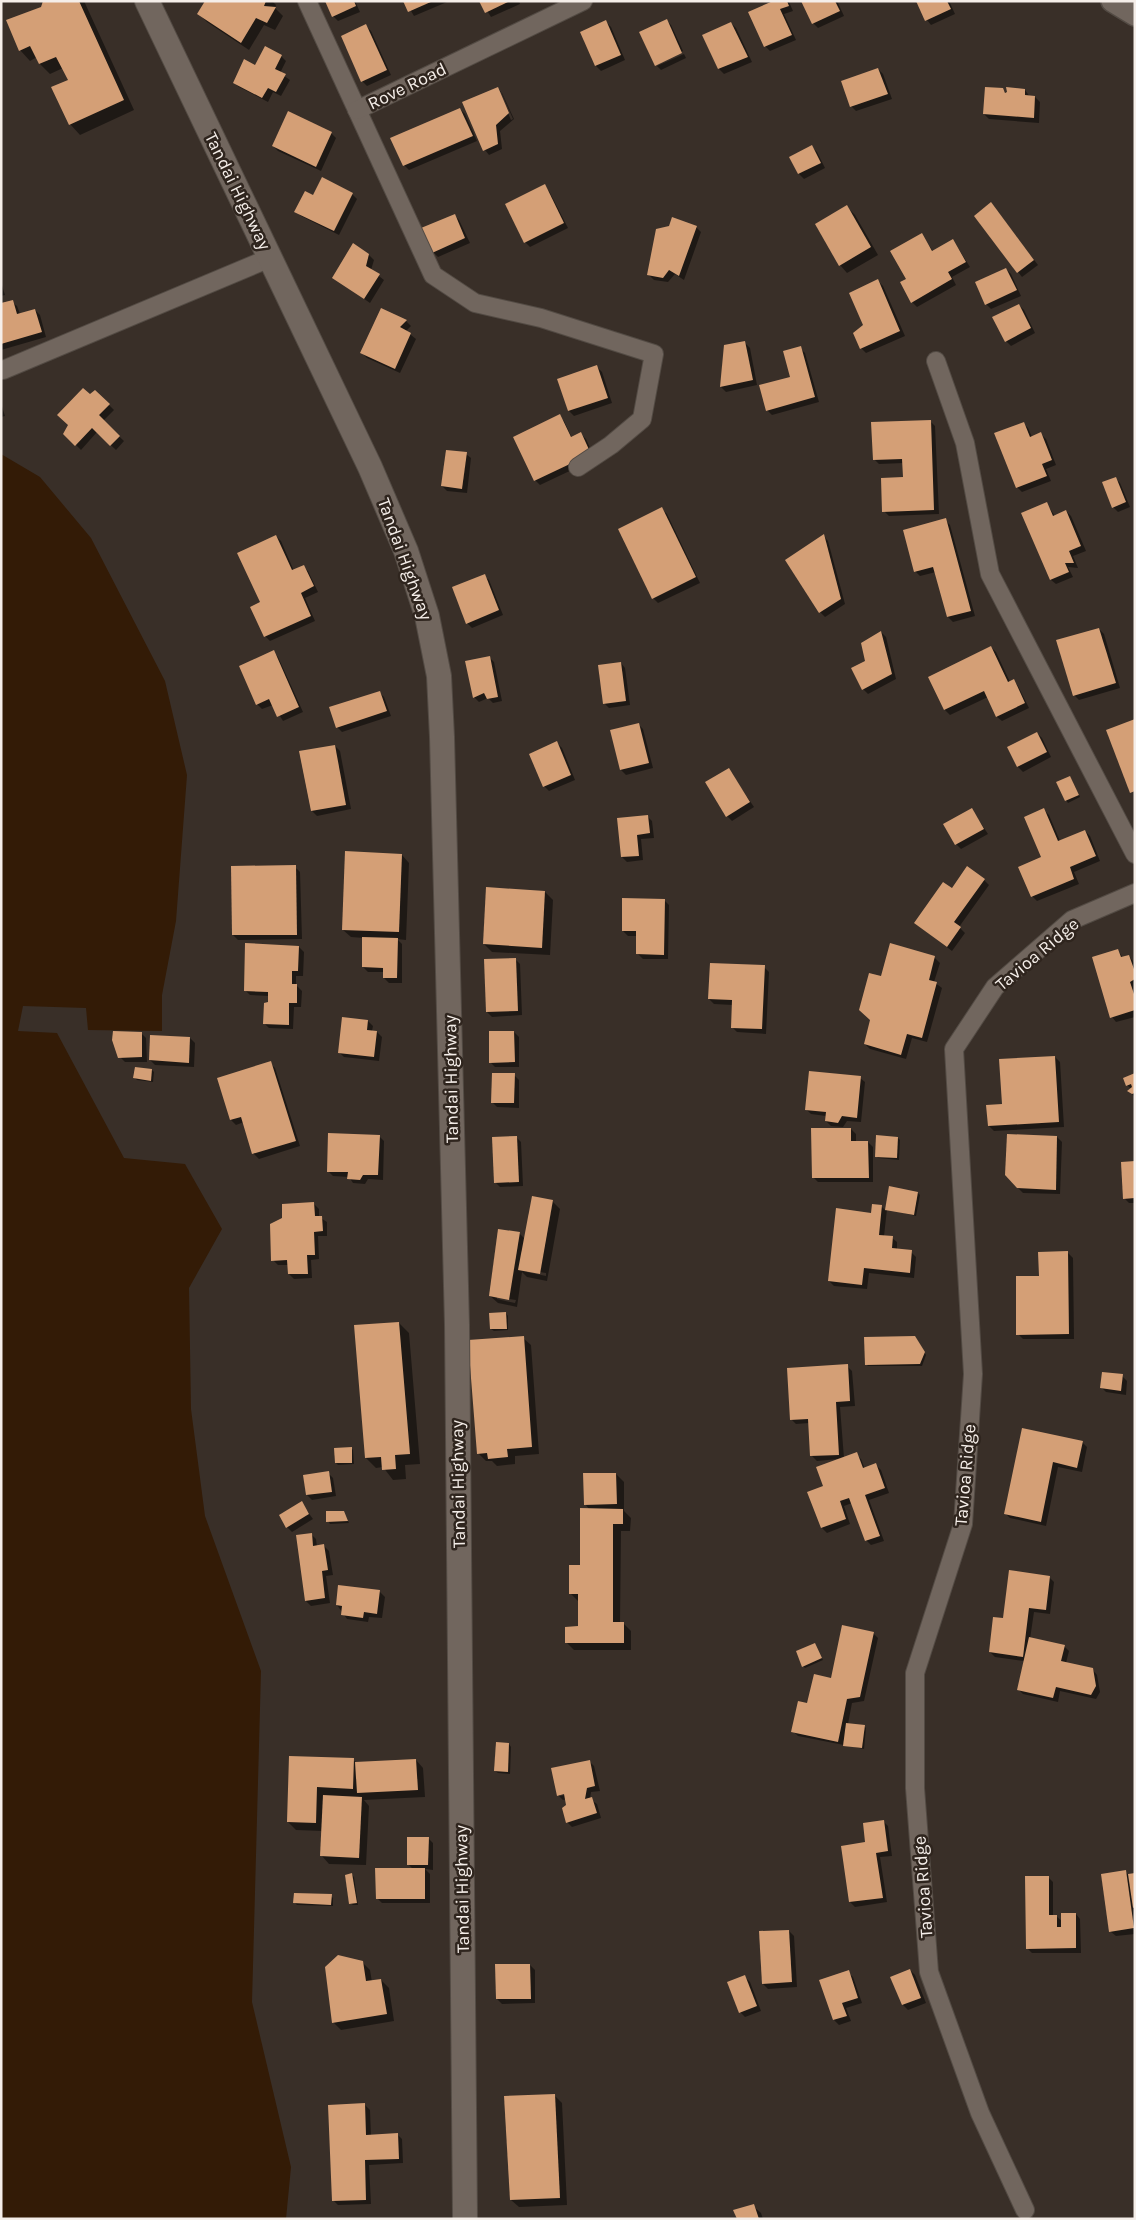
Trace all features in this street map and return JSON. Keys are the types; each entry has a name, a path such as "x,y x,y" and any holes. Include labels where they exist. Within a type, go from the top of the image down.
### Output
{"main road":[{"name":"Tandai Highway","path":"147,1 370,467 406,551 427,616 439,676 457,1325 465,2219"}],"street":[{"name":"Rove Road","path":"307,1 357,110 555,8 582,1"},
{"path":"1112,1 1135,15"},
{"path":"357,110 433,275 475,303 541,318 654,354 642,419 611,446 578,467"},
{"path":"3,370 270,258"},
{"path":"936,361 965,443 990,574 1135,854"},
{"name":"Tavioa Ridge","path":"1025,2210 980,2113 929,1972 915,1788 915,1673 964,1524 974,1374 954,1049 995,987 1072,920 1135,892"}],"shaded area":[{"path":"1,454 40,477 91,538 165,681 187,775 176,921 162,995 162,1031 88,1030 86,1008 23,1006 18,1031 57,1033 124,1158 185,1164 222,1229 189,1288 191,1409 205,1516 261,1671 252,2002 291,2167 286,2219 1,2219"}],"building":[{"path":"43,1 79,1 124,100 69,125 51,87 68,80 56,57 39,64 30,46 19,51 6,20 41,7"},
{"path":"205,1 266,1 264,6 276,7 267,23 256,18 241,43 197,14"},
{"path":"325,1 354,1 356,6 332,17"},
{"path":"403,1 433,1 408,12"},
{"path":"479,1 510,1 485,13"},
{"path":"773,1 787,1 789,6 780,9 792,35 764,47 748,12"},
{"path":"801,1 835,1 840,11 812,24"},
{"path":"916,1 947,1 951,9 925,21"},
{"path":"667,19 682,53 655,66 639,32"},
{"path":"606,20 621,55 595,66 580,32"},
{"path":"731,22 748,57 718,69 702,35"},
{"path":"366,24 387,70 361,82 341,36"},
{"path":"265,46 282,55 275,69 286,74 276,92 268,88 262,98 233,83 244,59 255,65"},
{"path":"878,68 888,94 850,107 841,81"},
{"path":"498,87 509,113 496,125 498,144 483,151 462,102"},
{"path":"985,87 1003,88 1005,93 1007,92 1006,87 1025,89 1025,95 1035,96 1034,118 983,114"},
{"path":"460,108 473,136 403,166 390,138"},
{"path":"288,111 332,132 316,167 272,146"},
{"path":"812,145 821,163 798,174 789,157"},
{"path":"322,177 353,193 334,231 294,212 305,191 313,195"},
{"path":"545,184 564,223 524,243 505,204"},
{"path":"991,202 1034,260 1017,273 974,216"},
{"path":"847,205 871,247 839,266 815,224"},
{"path":"455,214 465,238 432,253 421,228"},
{"path":"672,217 697,226 679,276 669,270 663,278 647,275 656,229 669,226"},
{"path":"922,233 932,251 953,239 966,262 948,272 952,279 911,303 900,282 906,279 890,251"},
{"path":"353,243 369,254 366,266 380,274 364,299 332,278"},
{"path":"1006,268 1017,290 985,305 975,282"},
{"path":"878,279 900,331 860,349 853,333 863,325 849,293"},
{"path":"13,300 17,314 35,309 42,332 1,344 1,303"},
{"path":"1019,304 1031,328 1005,342 992,317"},
{"path":"381,308 407,320 400,327 411,333 395,369 360,353"},
{"path":"745,341 753,380 720,387 724,345"},
{"path":"801,346 815,397 766,411 759,385 790,377 783,351"},
{"path":"597,365 608,398 568,411 557,379"},
{"path":"83,388 90,394 95,390 110,404 99,415 120,436 110,446 92,428 75,446 63,434 68,425 57,415"},
{"path":"560,414 571,437 581,432 591,454 534,481 513,437"},
{"path":"931,420 934,510 882,512 881,478 903,477 902,459 873,460 871,422"},
{"path":"1024,422 1030,437 1041,432 1052,460 1042,464 1047,476 1016,488 994,433"},
{"path":"446,450 467,452 462,489 441,486"},
{"path":"1116,477 1126,502 1112,508 1102,482"},
{"path":"1047,502 1053,516 1066,510 1081,546 1069,551 1074,563 1065,563 1069,572 1050,580 1021,513"},
{"path":"662,507 696,577 652,599 618,529"},
{"path":"946,518 971,611 947,617 933,567 914,572 903,530"},
{"path":"824,534 841,599 819,613 785,560"},
{"path":"276,535 292,570 304,565 314,586 301,593 311,616 264,637 250,607 260,602 237,553"},
{"path":"485,574 499,610 466,624 452,587"},
{"path":"1099,628 1116,683 1073,696 1056,640"},
{"path":"881,631 892,674 862,690 851,668 865,661 861,643"},
{"path":"991,646 1008,682 1014,679 1025,703 996,717 984,691 944,710 928,677"},
{"path":"274,650 299,707 277,717 269,699 256,705 239,666"},
{"path":"490,656 498,697 487,699 484,693 473,698 465,661"},
{"path":"621,662 626,701 603,704 598,665"},
{"path":"380,691 387,711 336,728 329,707"},
{"path":"1135,719 1135,791 1130,793 1106,730"},
{"path":"639,723 649,763 620,770 610,730"},
{"path":"1037,732 1047,752 1017,767 1007,747"},
{"path":"557,741 571,775 543,787 529,754"},
{"path":"335,745 346,805 311,811 299,751"},
{"path":"729,768 750,802 726,817 705,782"},
{"path":"1070,776 1079,795 1065,801 1056,782"},
{"path":"972,808 984,829 955,845 943,824"},
{"path":"1044,808 1058,841 1085,830 1096,856 1070,867 1074,879 1031,897 1018,867 1041,857 1024,817"},
{"path":"648,815 650,833 637,835 639,856 621,857 617,818"},
{"path":"345,851 402,854 399,932 342,930"},
{"path":"296,865 297,935 232,935 231,866"},
{"path":"967,866 985,879 954,922 961,927 947,947 914,923 943,882 952,888"},
{"path":"486,887 545,891 542,948 483,944"},
{"path":"622,898 665,899 664,955 636,954 636,931 622,931"},
{"path":"362,937 398,938 397,978 383,978 383,968 362,967"},
{"path":"245,943 299,946 298,971 292,971 292,984 297,984 297,1003 289,1003 289,1025 263,1024 264,1003 268,1002 268,992 244,991"},
{"path":"890,943 935,956 929,980 937,982 922,1038 907,1034 901,1055 864,1044 870,1020 859,1010 869,973 881,976"},
{"path":"1118,949 1121,957 1129,955 1135,972 1135,979 1130,982 1135,997 1135,1010 1110,1018 1092,957"},
{"path":"516,958 518,1011 486,1012 484,959"},
{"path":"710,963 765,965 762,1029 731,1028 732,1000 708,999"},
{"path":"342,1017 368,1020 367,1030 377,1031 374,1057 338,1053"},
{"path":"113,1031 142,1032 142,1057 118,1058 112,1040"},
{"path":"489,1031 514,1031 515,1062 489,1063"},
{"path":"150,1035 190,1037 189,1063 149,1060"},
{"path":"1055,1056 1059,1122 988,1126 986,1105 1002,1104 999,1059"},
{"path":"271,1061 296,1141 252,1154 241,1117 230,1120 217,1078"},
{"path":"135,1067 152,1069 151,1081 133,1078"},
{"path":"809,1071 861,1076 857,1118 842,1116 838,1123 825,1121 826,1112 805,1110"},
{"path":"492,1073 515,1073 514,1103 491,1103"},
{"path":"1135,1073 1135,1093 1132,1094 1127,1091 1132,1087 1131,1084 1126,1086 1123,1078"},
{"path":"811,1128 851,1128 851,1141 868,1141 869,1178 812,1178"},
{"path":"328,1133 380,1135 378,1175 363,1175 360,1180 347,1179 348,1172 327,1172"},
{"path":"1007,1134 1057,1136 1056,1190 1017,1188 1005,1175"},
{"path":"876,1135 898,1137 897,1158 875,1157"},
{"path":"517,1136 519,1182 494,1183 492,1137"},
{"path":"1135,1161 1135,1198 1123,1199 1121,1162"},
{"path":"889,1186 918,1192 914,1215 885,1210"},
{"path":"532,1196 553,1200 540,1274 518,1270"},
{"path":"314,1202 315,1216 322,1216 323,1231 314,1232 315,1255 307,1255 308,1274 288,1274 287,1260 271,1261 270,1224 282,1218 282,1204"},
{"path":"872,1204 882,1205 879,1235 893,1236 892,1248 912,1250 910,1273 864,1268 862,1285 828,1281 836,1208 871,1213"},
{"path":"498,1229 520,1232 509,1300 489,1296"},
{"path":"1068,1251 1069,1334 1016,1335 1016,1276 1039,1276 1038,1252"},
{"path":"506,1312 507,1329 490,1329 489,1313"},
{"path":"399,1322 410,1454 395,1455 396,1469 382,1470 381,1457 365,1458 354,1325"},
{"path":"524,1336 532,1447 507,1449 508,1457 488,1459 487,1453 477,1454 468,1340"},
{"path":"915,1336 925,1352 920,1364 865,1365 864,1337"},
{"path":"848,1364 850,1401 836,1402 839,1455 810,1456 808,1419 790,1420 787,1368"},
{"path":"1102,1372 1123,1374 1121,1391 1100,1388"},
{"path":"1022,1428 1083,1441 1077,1468 1053,1462 1041,1522 1004,1514"},
{"path":"352,1447 352,1463 335,1463 334,1448"},
{"path":"857,1452 863,1468 876,1463 885,1488 865,1495 880,1536 865,1541 849,1498 840,1501 846,1519 821,1528 807,1492 823,1486 816,1467"},
{"path":"329,1471 332,1492 306,1495 303,1475"},
{"path":"583,1473 616,1473 617,1504 584,1505"},
{"path":"302,1501 309,1514 286,1528 279,1515"},
{"path":"580,1508 623,1509 623,1524 613,1524 613,1622 624,1622 624,1643 565,1643 565,1627 578,1626 578,1594 569,1594 569,1565 580,1565"},
{"path":"326,1511 344,1511 348,1521 326,1522"},
{"path":"312,1533 313,1546 324,1544 328,1570 322,1571 325,1598 305,1601 296,1535"},
{"path":"1009,1570 1050,1576 1046,1610 1029,1608 1023,1657 989,1652 993,1617 1003,1618"},
{"path":"338,1585 380,1590 377,1614 364,1612 363,1618 341,1615 342,1606 336,1605"},
{"path":"842,1625 874,1632 860,1697 847,1699 838,1742 791,1732 798,1701 807,1703 814,1674 831,1678"},
{"path":"1029,1637 1065,1645 1061,1661 1093,1668 1096,1686 1091,1695 1056,1687 1053,1698 1017,1690"},
{"path":"815,1643 822,1658 802,1667 796,1651"},
{"path":"846,1723 865,1725 862,1748 843,1746"},
{"path":"496,1742 509,1743 508,1772 494,1771"},
{"path":"289,1756 354,1758 353,1789 317,1787 316,1823 287,1822"},
{"path":"416,1759 418,1790 357,1793 355,1762"},
{"path":"590,1760 595,1786 587,1788 585,1799 592,1797 597,1813 566,1823 562,1808 566,1805 564,1794 557,1796 551,1768"},
{"path":"323,1795 362,1797 359,1858 320,1856"},
{"path":"884,1820 888,1851 876,1853 883,1898 849,1902 841,1846 865,1842 863,1823"},
{"path":"407,1837 429,1837 428,1865 407,1865"},
{"path":"375,1868 425,1868 425,1899 376,1899"},
{"path":"1126,1870 1134,1928 1109,1932 1101,1874"},
{"path":"352,1873 357,1903 349,1904 345,1875"},
{"path":"1135,1873 1135,1907 1133,1908 1128,1874"},
{"path":"1025,1876 1049,1876 1049,1915 1057,1915 1057,1927 1061,1927 1061,1913 1076,1913 1076,1948 1026,1949"},
{"path":"294,1893 332,1894 331,1905 293,1903"},
{"path":"789,1930 792,1982 762,1984 759,1931"},
{"path":"338,1955 363,1961 366,1981 381,1979 387,2014 332,2023 325,1967"},
{"path":"495,1964 530,1964 531,1999 496,1999"},
{"path":"910,1969 921,1998 902,2005 890,1977"},
{"path":"849,1970 858,1998 842,2003 847,2016 833,2020 819,1980"},
{"path":"745,1975 757,2006 739,2013 727,1982"},
{"path":"555,2094 560,2198 510,2200 504,2096"},
{"path":"365,2103 366,2135 398,2133 399,2159 365,2160 366,2200 332,2201 328,2105"},
{"path":"754,2204 759,2219 737,2219 733,2210"}]}
